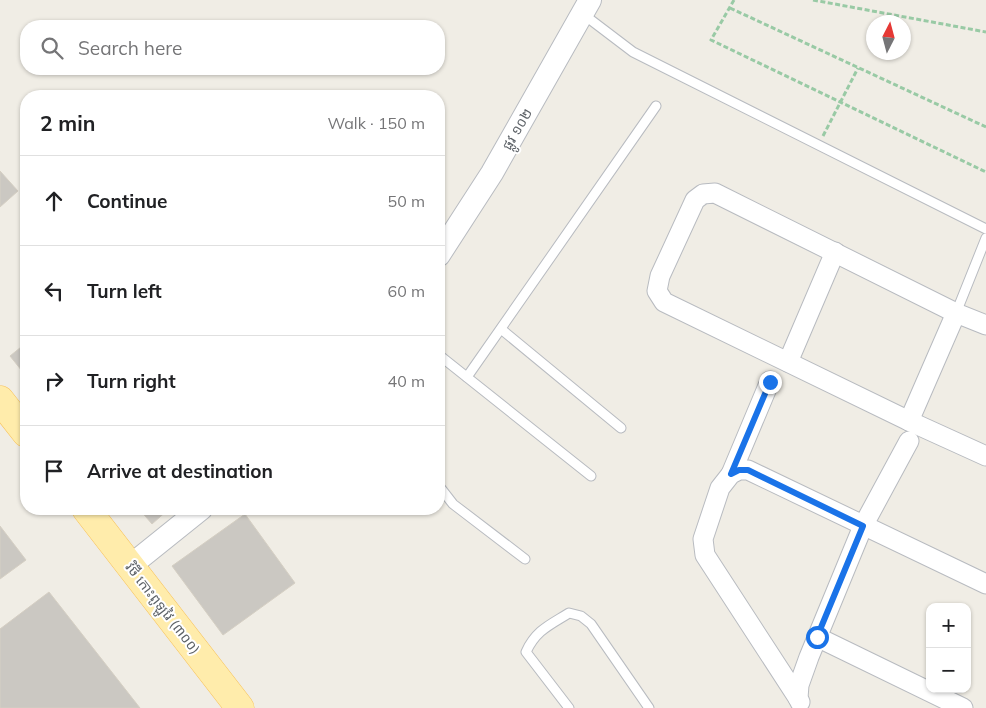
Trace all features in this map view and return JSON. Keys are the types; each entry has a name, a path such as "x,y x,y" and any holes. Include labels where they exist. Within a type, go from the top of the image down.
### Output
{"main road":[{"path":"0,400 20,426"},
{"name":"វិថី កោះពូឡូវៃ (៣០០)","path":"91,515 240,708"}],"street":[{"name":"ផ្លូវ ១០២","path":"445,247 492,174 586,7"},
{"path":"986,325 956,313 715,193 703,194 695,200 660,276 657,290 664,302 909,421 986,456"},
{"path":"788,362 835,252"},
{"path":"909,421 956,313"},
{"path":"770,382 731,474 720,488 703,539 705,555 800,703"},
{"path":"800,703 799,685 863,526 909,441"},
{"path":"731,474 739,470 748,470 986,584"},
{"path":"130,566 194,515"},
{"path":"817,637 963,708"}],"lane":[{"path":"586,7 633,52 986,228"},
{"path":"467,378 656,106"},
{"path":"956,313 986,238"},
{"path":"500,329 622,428"},
{"path":"445,360 591,476"},
{"path":"445,494 453,504 525,559"},
{"path":"569,708 526,652 538,633 569,612 581,616 590,624 649,708"}],"path":[{"path":"734,0 711,40 986,172"},
{"path":"813,0 986,32"},
{"path":"730,8 986,127"},
{"path":"818,145 858,68"}],"building":[{"path":"0,171 18,191 0,207"},
{"path":"20,348 20,368 10,356"},
{"path":"144,515 162,515 152,524"},
{"path":"246,515 295,583 223,635 172,566"},
{"path":"0,526 26,560 0,579"},
{"path":"49,592 140,708 0,708 0,629"}],"route":[{"path":"770,382 731,474 739,470 748,470 863,526 817,637"}]}
